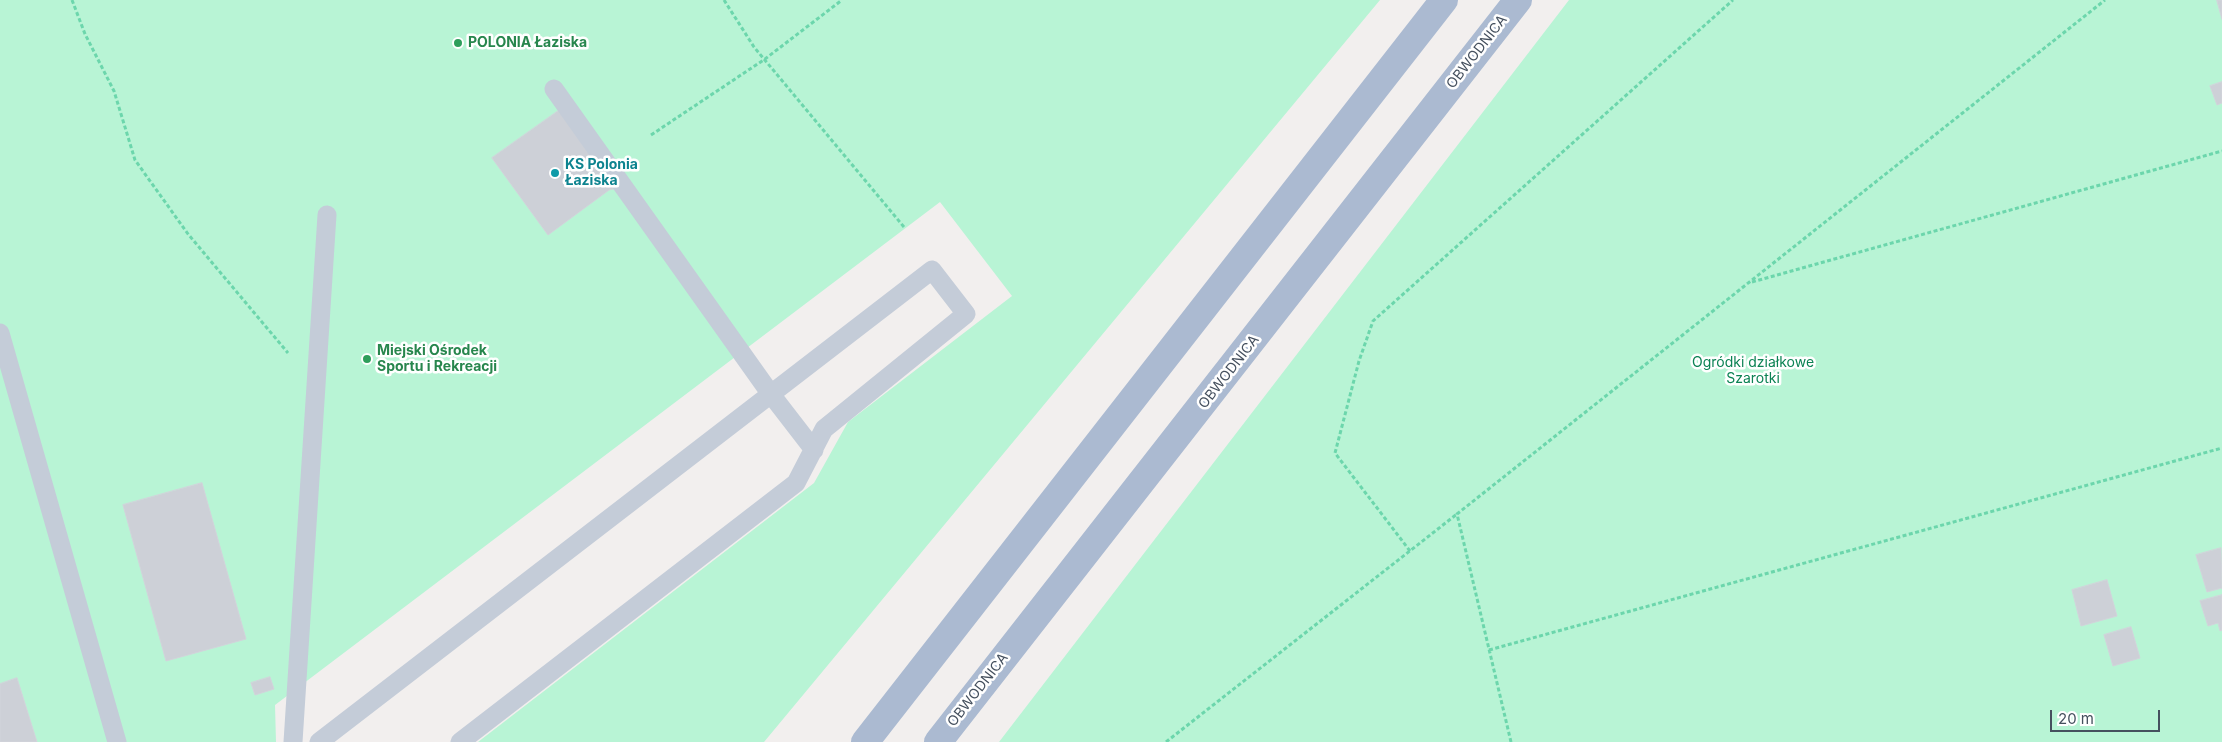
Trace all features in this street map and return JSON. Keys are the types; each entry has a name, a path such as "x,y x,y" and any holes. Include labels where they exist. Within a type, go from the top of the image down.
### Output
{"main road":[{"path":"866,742 1444,0"},
{"name":"OBWODNICA","path":"938,742 1518,0"}],"lane":[{"path":"554,89 770,393 814,450"},
{"path":"293,742 327,215"},
{"path":"319,742 932,270 966,314 824,429 796,483 460,742"},
{"path":"0,333 117,742"}],"path":[{"path":"72,0 85,34 114,90 135,160 188,234 316,386"},
{"path":"724,0 764,59 904,227"},
{"path":"651,135 764,59 842,0"},
{"path":"1410,551 1335,454 1360,361 1373,321 1733,0"},
{"path":"1166,742 1457,514 2105,0"},
{"path":"1749,283 2222,151"},
{"path":"1489,650 2222,448"},
{"path":"1457,514 1511,742"}],"green space":[{"name":"Miejski Ośrodek Sportu i Rekreacji","path":"0,0 1380,0 764,742 478,742 814,483 848,422 1012,296 940,202 275,705 276,742 0,742"},
{"name":"Ogródki działkowe Szarotki","path":"1569,0 2222,0 2222,742 999,742"}],"building":[{"path":"2217,0 2222,0 2222,19"},
{"path":"2222,82 2222,103 2217,105 2210,86"},
{"name":"KS Polonia Łaziska","path":"561,109 617,188 609,190 548,235 492,158"},
{"path":"202,483 246,639 166,661 123,505"},
{"path":"2221,548 2222,588 2207,592 2196,555"},
{"path":"2107,580 2117,616 2081,626 2072,590"},
{"path":"2222,595 2222,630 2220,631 2218,623 2208,626 2200,601"},
{"path":"2131,627 2140,658 2113,666 2104,635"},
{"path":"270,677 274,689 255,695 251,683"},
{"path":"17,678 37,742 0,742 0,684"}],"place":[{"name":"POLONIA Łaziska","path":"458,43"},
{"name":"KS Polonia Łaziska","path":"555,173"},
{"name":"Miejski Ośrodek Sportu i Rekreacji","path":"367,359"}]}
